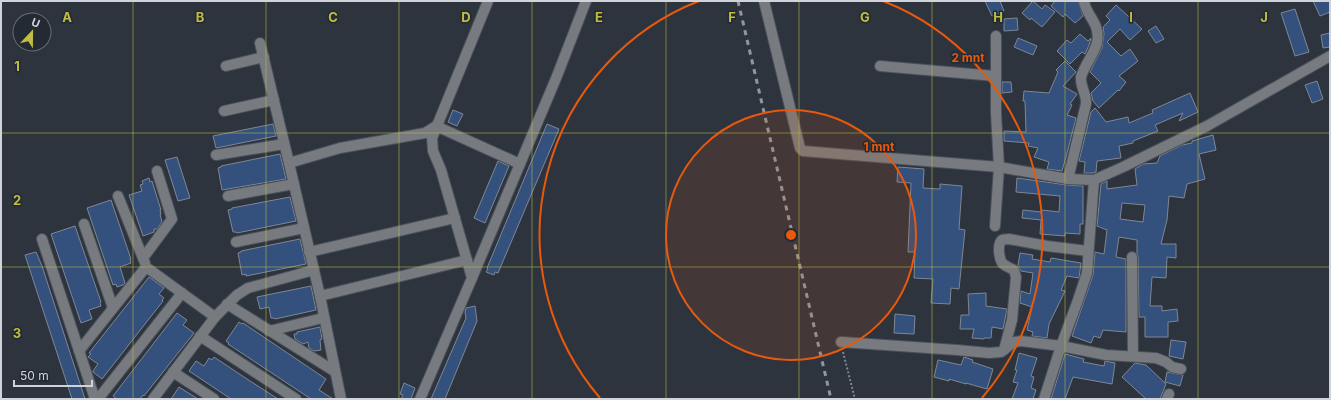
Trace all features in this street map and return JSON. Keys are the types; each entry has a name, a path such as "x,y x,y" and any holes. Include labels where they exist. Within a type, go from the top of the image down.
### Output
{"street":[{"path":"472,278 432,144 432,138 488,1"},
{"path":"420,399 557,76 586,1"},
{"path":"764,1 800,148 803,151 999,168 1068,179 1094,180 1123,167 1207,126 1330,56"},
{"path":"1068,179 1086,104 1086,95 1081,84 1081,77 1098,40 1096,26 1085,6 1084,1"},
{"path":"994,226 999,168 995,76 996,36"},
{"path":"260,43 310,252 341,399"},
{"path":"226,66 264,57"},
{"path":"880,66 995,76"},
{"path":"224,111 274,100"},
{"path":"289,163 340,148 425,133 436,126"},
{"path":"436,126 520,164"},
{"path":"216,155 284,144"},
{"path":"79,351 113,308 172,219 157,171"},
{"path":"1044,399 1060,346 1084,284 1087,272 1094,180"},
{"path":"228,196 294,184"},
{"path":"118,196 144,262 182,293 215,317"},
{"path":"310,252 455,218"},
{"path":"84,224 113,308"},
{"path":"236,242 304,228"},
{"path":"1004,350 1012,320 1016,277 1014,270 1002,262 999,250 1001,241 1003,239 1009,239 1047,246 1088,251"},
{"path":"42,240 95,399"},
{"path":"1132,257 1133,356"},
{"path":"320,296 467,260"},
{"path":"153,399 215,317 237,295 248,288 314,270"},
{"path":"98,399 182,293"},
{"path":"227,304 334,371"},
{"path":"269,331 323,318"},
{"path":"200,336 296,399"},
{"path":"841,342 998,353 1017,341 1060,346 1106,355 1156,358 1166,362 1172,367 1181,369"},
{"path":"173,372 214,399"}],"path":[{"path":"841,342 854,399"}],"building":[{"path":"985,1 1000,1 1004,11 992,16"},
{"path":"1033,1 1042,9 1045,5 1055,12 1042,27 1022,13"},
{"path":"1055,1 1078,1 1083,16 1075,23 1065,14 1063,17 1051,6"},
{"path":"1313,1 1330,1 1330,12 1320,16"},
{"path":"1116,5 1142,29 1130,40 1120,29 1107,42 1121,56 1130,49 1138,61 1119,76 1126,82 1119,91 1118,90 1099,108 1093,101 1091,93 1101,83 1090,72 1102,48 1104,34 1103,27 1110,20 1106,16"},
{"path":"1295,9 1309,52 1295,56 1281,13"},
{"path":"1017,18 1018,30 1004,31 1004,19"},
{"path":"1156,26 1164,39 1156,43 1148,31"},
{"path":"1330,33 1330,47 1323,48 1321,35"},
{"path":"1080,34 1088,41 1091,38 1089,45 1085,54 1082,52 1070,64 1057,51 1067,40 1071,43"},
{"path":"1018,38 1037,46 1033,55 1014,47"},
{"path":"1065,61 1076,72 1063,86 1077,94 1070,104 1072,105 1067,115 1076,118 1062,171 1047,169 1049,162 1034,157 1038,148 1028,146 1029,143 1004,141 1004,131 1026,132 1025,101 1023,101 1024,91 1049,93 1058,72 1056,70"},
{"path":"1317,81 1323,99 1312,103 1305,85"},
{"path":"1002,82 1011,82 1012,92 1002,93"},
{"path":"1190,93 1198,112 1179,121 1183,113 1155,125 1158,131 1133,141 1133,143 1119,146 1121,158 1097,161 1096,172 1084,173 1085,162 1079,161 1091,112 1095,108 1106,122 1128,117 1129,123 1153,113 1152,110"},
{"path":"453,110 463,114 457,126 448,122"},
{"path":"273,124 276,136 216,148 213,136"},
{"path":"547,124 559,129 498,273 495,272 494,275 486,272 488,269 487,268"},
{"path":"1213,135 1216,150 1199,154 1205,179 1187,184 1184,198 1169,196 1167,220 1161,244 1176,244 1176,258 1167,257 1166,278 1152,277 1150,306 1162,306 1162,311 1177,309 1178,321 1168,322 1168,337 1145,337 1145,317 1139,317 1137,240 1119,237 1116,257 1126,259 1126,332 1103,330 1100,338 1094,336 1091,343 1072,336 1093,275 1095,252 1104,254 1107,230 1097,226 1101,184 1107,181 1107,189 1137,185 1135,169 1143,164 1157,163 1160,156 1182,145 1192,143 1192,141","holes":["1122,203 1145,205 1143,222 1120,219"]},
{"path":"280,154 286,179 222,190 218,168 221,166"},
{"path":"177,157 190,198 178,201 165,160"},
{"path":"498,161 509,166 485,223 474,218"},
{"path":"898,167 924,169 923,188 940,189 940,184 962,186 959,229 965,230 959,289 951,288 950,304 931,303 933,279 914,278 915,252 908,252 911,183 897,182"},
{"path":"149,178 150,182 152,181 161,210 160,214 162,222 157,229 154,229 154,232 143,236 129,195 142,191 140,185 143,184 142,181"},
{"path":"1017,178 1083,186 1083,224 1080,224 1080,234 1065,233 1065,236 1040,234 1041,220 1022,218 1023,210 1059,212 1060,196 1016,192"},
{"path":"290,197 296,221 237,233 233,232 228,210"},
{"path":"111,200 131,259 131,263 120,267 125,283 117,287 116,284 113,285 87,208"},
{"path":"75,226 101,302 101,306 89,310 92,319 81,323 51,234"},
{"path":"300,239 306,264 246,276 246,274 242,275 238,253 241,251"},
{"path":"36,252 42,266 85,399 72,399 25,255"},
{"path":"1020,253 1033,255 1032,259 1050,262 1051,258 1081,263 1079,278 1067,276 1061,290 1065,291 1049,324 1047,338 1032,336 1033,332 1027,330 1032,307 1020,303 1021,291 1030,294 1033,273 1021,271 1018,265"},
{"path":"149,277 164,288 159,294 164,298 162,300 163,301 102,379 93,372 98,364 88,357 91,354 89,353"},
{"path":"311,286 316,310 275,319 271,318 269,307 260,309 257,297"},
{"path":"986,293 986,306 1007,309 1003,329 992,327 991,338 972,338 974,329 960,329 961,315 969,315 968,294"},
{"path":"475,306 477,321 445,399 431,399 466,318 466,308"},
{"path":"177,313 187,320 183,325 194,333 144,396 143,395 140,399 117,399 113,396"},
{"path":"895,314 915,316 914,334 894,333"},
{"path":"239,322 242,324 243,323 326,379 319,390 333,399 311,399 228,344 229,343 226,341"},
{"path":"320,327 322,339 320,340 321,350 314,351 309,348 308,342 303,344 295,339 294,334 297,334 297,332"},
{"path":"1171,340 1186,342 1183,359 1169,356"},
{"path":"1019,353 1037,358 1031,376 1034,377 1031,388 1036,390 1033,399 1012,399 1018,383 1013,382 1017,370 1015,370"},
{"path":"1065,354 1084,359 1083,362 1104,366 1105,361 1115,363 1112,384 1073,377 1065,399 1051,399"},
{"path":"214,357 278,399 231,399 189,371 196,361 204,366 209,358 212,360"},
{"path":"964,357 973,360 972,362 993,369 987,389 949,379 949,381 934,377 938,360 961,365"},
{"path":"1135,363 1146,365 1166,384 1160,399 1146,399 1122,377"},
{"path":"1167,372 1183,375 1180,386 1165,382"},
{"path":"404,383 415,388 411,399 401,399 403,395 400,394"},
{"path":"179,387 198,399 171,399"}],"railway":[{"path":"738,1 831,399"}]}
